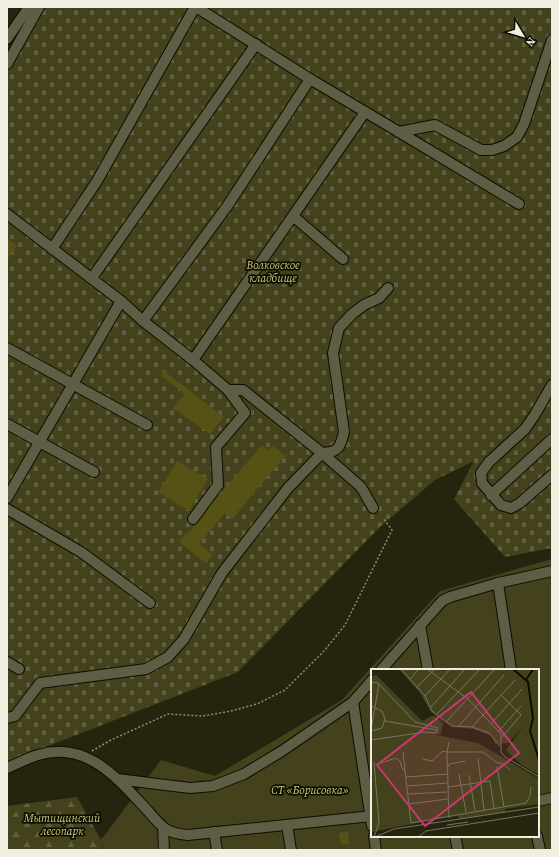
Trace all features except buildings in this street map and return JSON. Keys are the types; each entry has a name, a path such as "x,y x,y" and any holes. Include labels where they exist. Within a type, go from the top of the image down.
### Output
{"street":[{"path":"7,39 29,7"},
{"path":"7,64 39,7"},
{"path":"52,249 97,182 196,7 310,79 519,204"},
{"path":"400,132 435,125 481,150 492,150 504,146 517,137 524,124 552,40"},
{"path":"92,278 256,44"},
{"path":"143,321 228,205 310,79"},
{"path":"193,360 365,112"},
{"path":"7,214 122,301 143,321 193,360 228,390 245,413 216,447 218,485 194,519"},
{"path":"293,216 343,259"},
{"path":"7,718 15,716 40,683 146,669 168,657 184,639 227,567 288,488 322,453 333,452 341,445 344,432 332,353 339,328 352,314 364,305 379,298 388,288"},
{"path":"7,498 122,301"},
{"path":"7,348 146,425"},
{"path":"552,385 525,429 489,462 481,473 482,483 491,494 501,505 511,508 520,503 552,475"},
{"path":"228,390 243,390 322,453 361,487 373,508"},
{"path":"7,424 94,472"},
{"path":"491,494 552,439"},
{"path":"7,509 81,552 150,604"},
{"path":"382,669 442,601 450,597 498,583 552,571"},
{"path":"498,583 511,669"},
{"path":"420,625 428,669"},
{"path":"7,662 20,669"},
{"path":"117,780 190,788 213,786 244,774 282,751 352,702 371,681"},
{"path":"7,768 38,755 64,751 83,755 104,768 163,828 176,834 188,835 287,825 371,819 352,702"},
{"path":"539,801 552,798"},
{"path":"287,825 291,850"},
{"path":"163,828 164,850"},
{"path":"214,832 217,850"},
{"path":"374,837 376,850"},
{"path":"456,837 458,850"},
{"path":"537,837 540,850"}],"path":[{"path":"83,755 111,740 168,714 203,716 231,711 257,704 285,690 324,651 345,625 392,530 383,518"}],"green space":[{"name":"Волковское кладбище","path":"34,7 552,7 552,548 505,557 454,499 474,461 435,480 380,527 238,672 7,762 7,53"},
{"name":"СТ «Борисовка»","path":"552,559 552,850 104,850 101,840 161,760 215,776 342,700 440,591"},
{"name":"Мытищинский лесопарк","path":"77,797 101,840 103,850 7,850 7,806"}]}
